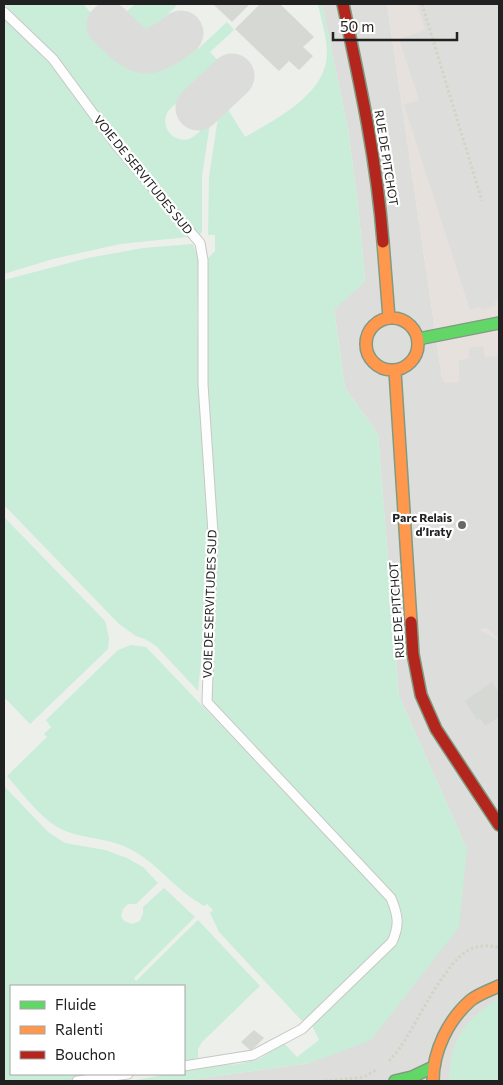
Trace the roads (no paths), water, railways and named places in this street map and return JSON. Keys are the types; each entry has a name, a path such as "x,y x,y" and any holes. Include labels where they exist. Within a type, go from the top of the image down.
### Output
{"street":[{"name":"RUE DE PITCHOT","path":"343,4 360,81 373,155 381,218 389,318"},
{"path":"389,318 404,321 411,326 418,339 416,356 411,363 396,371 387,371 379,368 368,356 366,339 374,325 381,320 389,318"},
{"path":"418,339 499,323"},
{"name":"RUE DE PITCHOT","path":"396,371 414,654 421,695 436,729 499,825"},
{"path":"434,1081 433,1067 446,1029 472,999 499,986"},
{"path":"395,1081 412,1077 433,1067"}],"lane":[{"name":"VOIE DE SERVITUDES SUD","path":"4,12 52,59 117,146 200,243 203,260 203,384 213,533 207,702 391,898 397,912 398,931 392,942 302,1029 253,1056 185,1066"},
{"path":"77,1081 121,1075"}],"place":[{"name":"Parc Relais d’Iraty","path":"462,525"}]}
